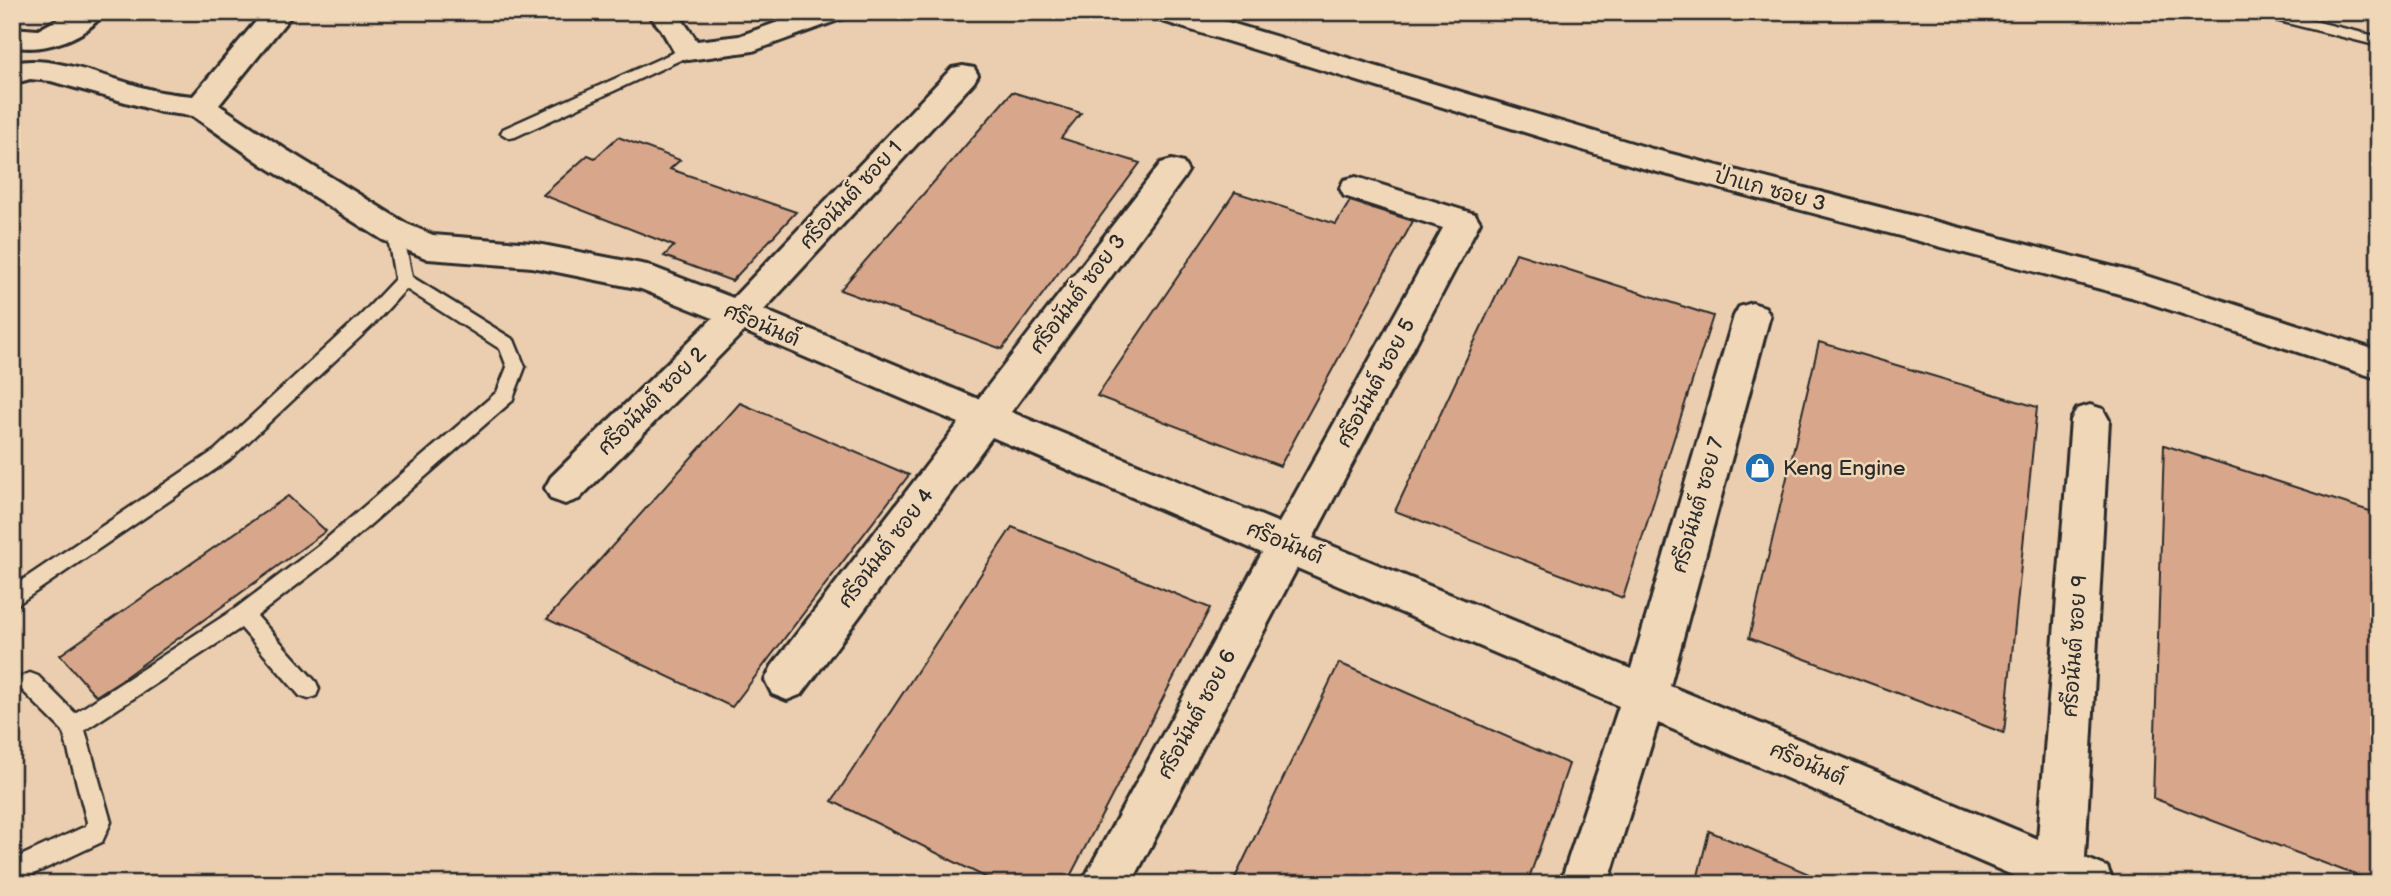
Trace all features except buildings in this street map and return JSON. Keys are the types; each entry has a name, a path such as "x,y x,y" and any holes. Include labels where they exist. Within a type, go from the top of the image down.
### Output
{"street":[{"path":"12,37 24,41 43,39 61,32 90,12"},
{"path":"12,75 27,69 52,72 161,102 201,107 280,12"},
{"path":"660,12 673,25 688,51 743,45 834,12"},
{"name":"ป่าแก ซอย 3","path":"1162,12 1646,158 2137,286 2379,365"},
{"name":"ศรีอนันต์ ซอย 1","path":"739,314 963,75"},
{"name":"ศรีอนันต์","path":"201,107 274,157 395,232 428,247 532,255 647,278 1289,544 2070,880"},
{"name":"ศรีอนันต์ ซอย 3","path":"984,416 1172,171"},
{"name":"ศรีอนันต์ ซอย 5","path":"1289,544 1463,222 1356,188"},
{"name":"ศรีอนันต์ ซอย 2","path":"565,488 739,314"},
{"name":"ศรีอนันต์ ซอย 7","path":"1584,884 1645,695 1752,316"},
{"name":"ศรีอนันต์ ซอย 4","path":"787,680 984,416"},
{"name":"ศรีอนันต์ ซอย 9","path":"2070,880 2090,420"},
{"name":"ศรีอนันต์ ซอย 6","path":"1105,884 1289,544"}],"lane":[{"path":"2248,12 2271,15 2379,42"},
{"path":"509,133 688,51"},
{"path":"73,726 243,615 325,552 505,396 516,367 508,345 404,280 395,232"},
{"path":"12,599 222,455 368,319 404,280"},
{"path":"243,615 308,689"},
{"path":"12,872 94,834 99,822 73,726 30,683"}],"place":[{"name":"Keng Engine","path":"1760,468"}]}
